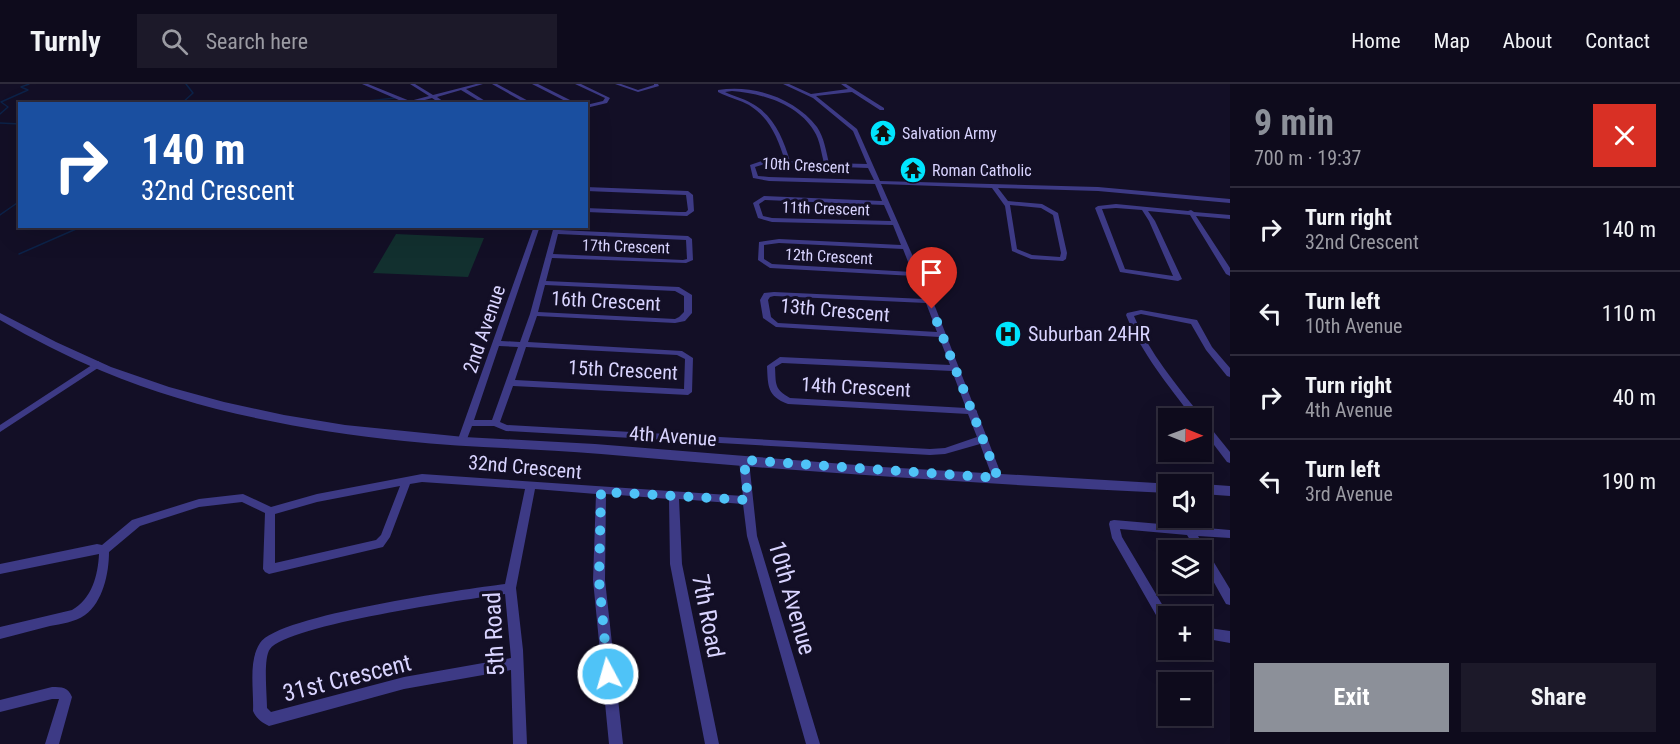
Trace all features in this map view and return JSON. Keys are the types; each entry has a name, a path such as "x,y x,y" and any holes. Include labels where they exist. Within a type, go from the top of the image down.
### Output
{"street":[{"path":"364,84 409,102"},
{"path":"414,85 426,84"},
{"path":"415,102 481,84"},
{"path":"494,84 528,102"},
{"path":"534,84 572,102"},
{"path":"577,84 608,98 605,102 588,106"},
{"path":"617,84 638,91 657,86 656,84"},
{"path":"786,84 812,95 854,128 896,223 998,478"},
{"path":"843,84 882,109"},
{"path":"414,85 442,102"},
{"path":"788,163 780,135 771,123 750,104 720,91 744,86 782,99 815,128 827,164"},
{"path":"462,89 485,102"},
{"path":"812,95 853,90"},
{"name":"10th Crescent","path":"871,166 754,164 753,175 769,179 878,182"},
{"path":"878,182 1141,192 1230,201"},
{"path":"994,186 1006,203 1014,250 1031,257 1063,259 1064,252 1056,213 1042,206 1006,203"},
{"path":"588,189 688,193 691,211 687,214 679,214 588,210"},
{"name":"11th Crescent","path":"887,203 764,198 756,203 760,217 772,220 896,223"},
{"path":"1144,209 1152,221 1178,279 1122,271 1098,208 1106,206 1191,212 1230,217"},
{"path":"1191,212 1230,274"},
{"name":"2nd Avenue","path":"462,442 536,228"},
{"path":"495,423 534,314 557,229"},
{"name":"17th Crescent","path":"549,256 684,262 690,260 690,240 688,238 557,229"},
{"name":"12th Crescent","path":"905,247 778,241 761,243 759,249 761,260 770,266 916,274"},
{"name":"16th Crescent","path":"534,314 675,321 682,320 688,313 688,295 676,289 541,283"},
{"name":"13th Crescent","path":"928,301 774,294 767,296 764,300 767,318 776,325 942,335"},
{"path":"1190,408 1136,332 1130,315 1140,312 1194,322 1209,348 1230,374"},
{"name":"4th Avenue","path":"0,316 51,345 177,392 234,408 317,424 462,442 1158,487"},
{"name":"15th Crescent","path":"497,343 685,355 689,358 688,392 509,382"},
{"name":"14th Crescent","path":"955,368 780,360 771,366 771,374 776,394 789,401 972,411"},
{"path":"0,429 98,364"},
{"path":"469,423 495,423 518,428 930,452 945,451 983,439"},
{"path":"1212,435 1229,456"},
{"name":"10th Avenue","path":"744,460 752,536 813,744"},
{"name":"32nd Crescent","path":"270,511 317,498 407,480 441,478 530,487 748,500"},
{"path":"0,633 75,615 85,609 94,596 104,550 136,523 200,503 243,498 270,511 269,569 379,544 385,537 407,480"},
{"name":"5th Road","path":"520,744 510,588 530,487"},
{"path":"1212,490 1230,491"},
{"path":"601,492 599,580 616,744"},
{"name":"7th Road","path":"674,495 676,564 712,744"},
{"path":"1158,608 1117,538 1113,524 1230,534"},
{"path":"1190,531 1195,540"},
{"path":"0,569 97,549 104,550"},
{"path":"1212,570 1230,600"},
{"name":"31st Crescent","path":"510,588 440,597 281,635 267,642 261,651 260,711 269,719 404,683 516,663"},
{"path":"1212,634 1230,637"},
{"path":"0,706 52,693 63,693 66,698 65,704 52,744"}],"green space":[{"path":"396,234 484,238 468,277 373,273"}],"waterway":[{"path":"0,114 8,107 1,102 28,90 21,87 29,84"},
{"path":"183,102 193,93 186,84"},
{"path":"358,102 395,98"},
{"path":"0,123 18,124"},
{"path":"0,215 18,202"},
{"path":"19,254 78,228"}],"place":[{"name":"Salvation Army","path":"883,133"},
{"name":"Roman Catholic","path":"913,170"},
{"name":"Suburban 24HR","path":"1008,334"}],"route":[{"path":"608,674 599,580 601,492 748,500 744,460 998,478 932,309"}]}
